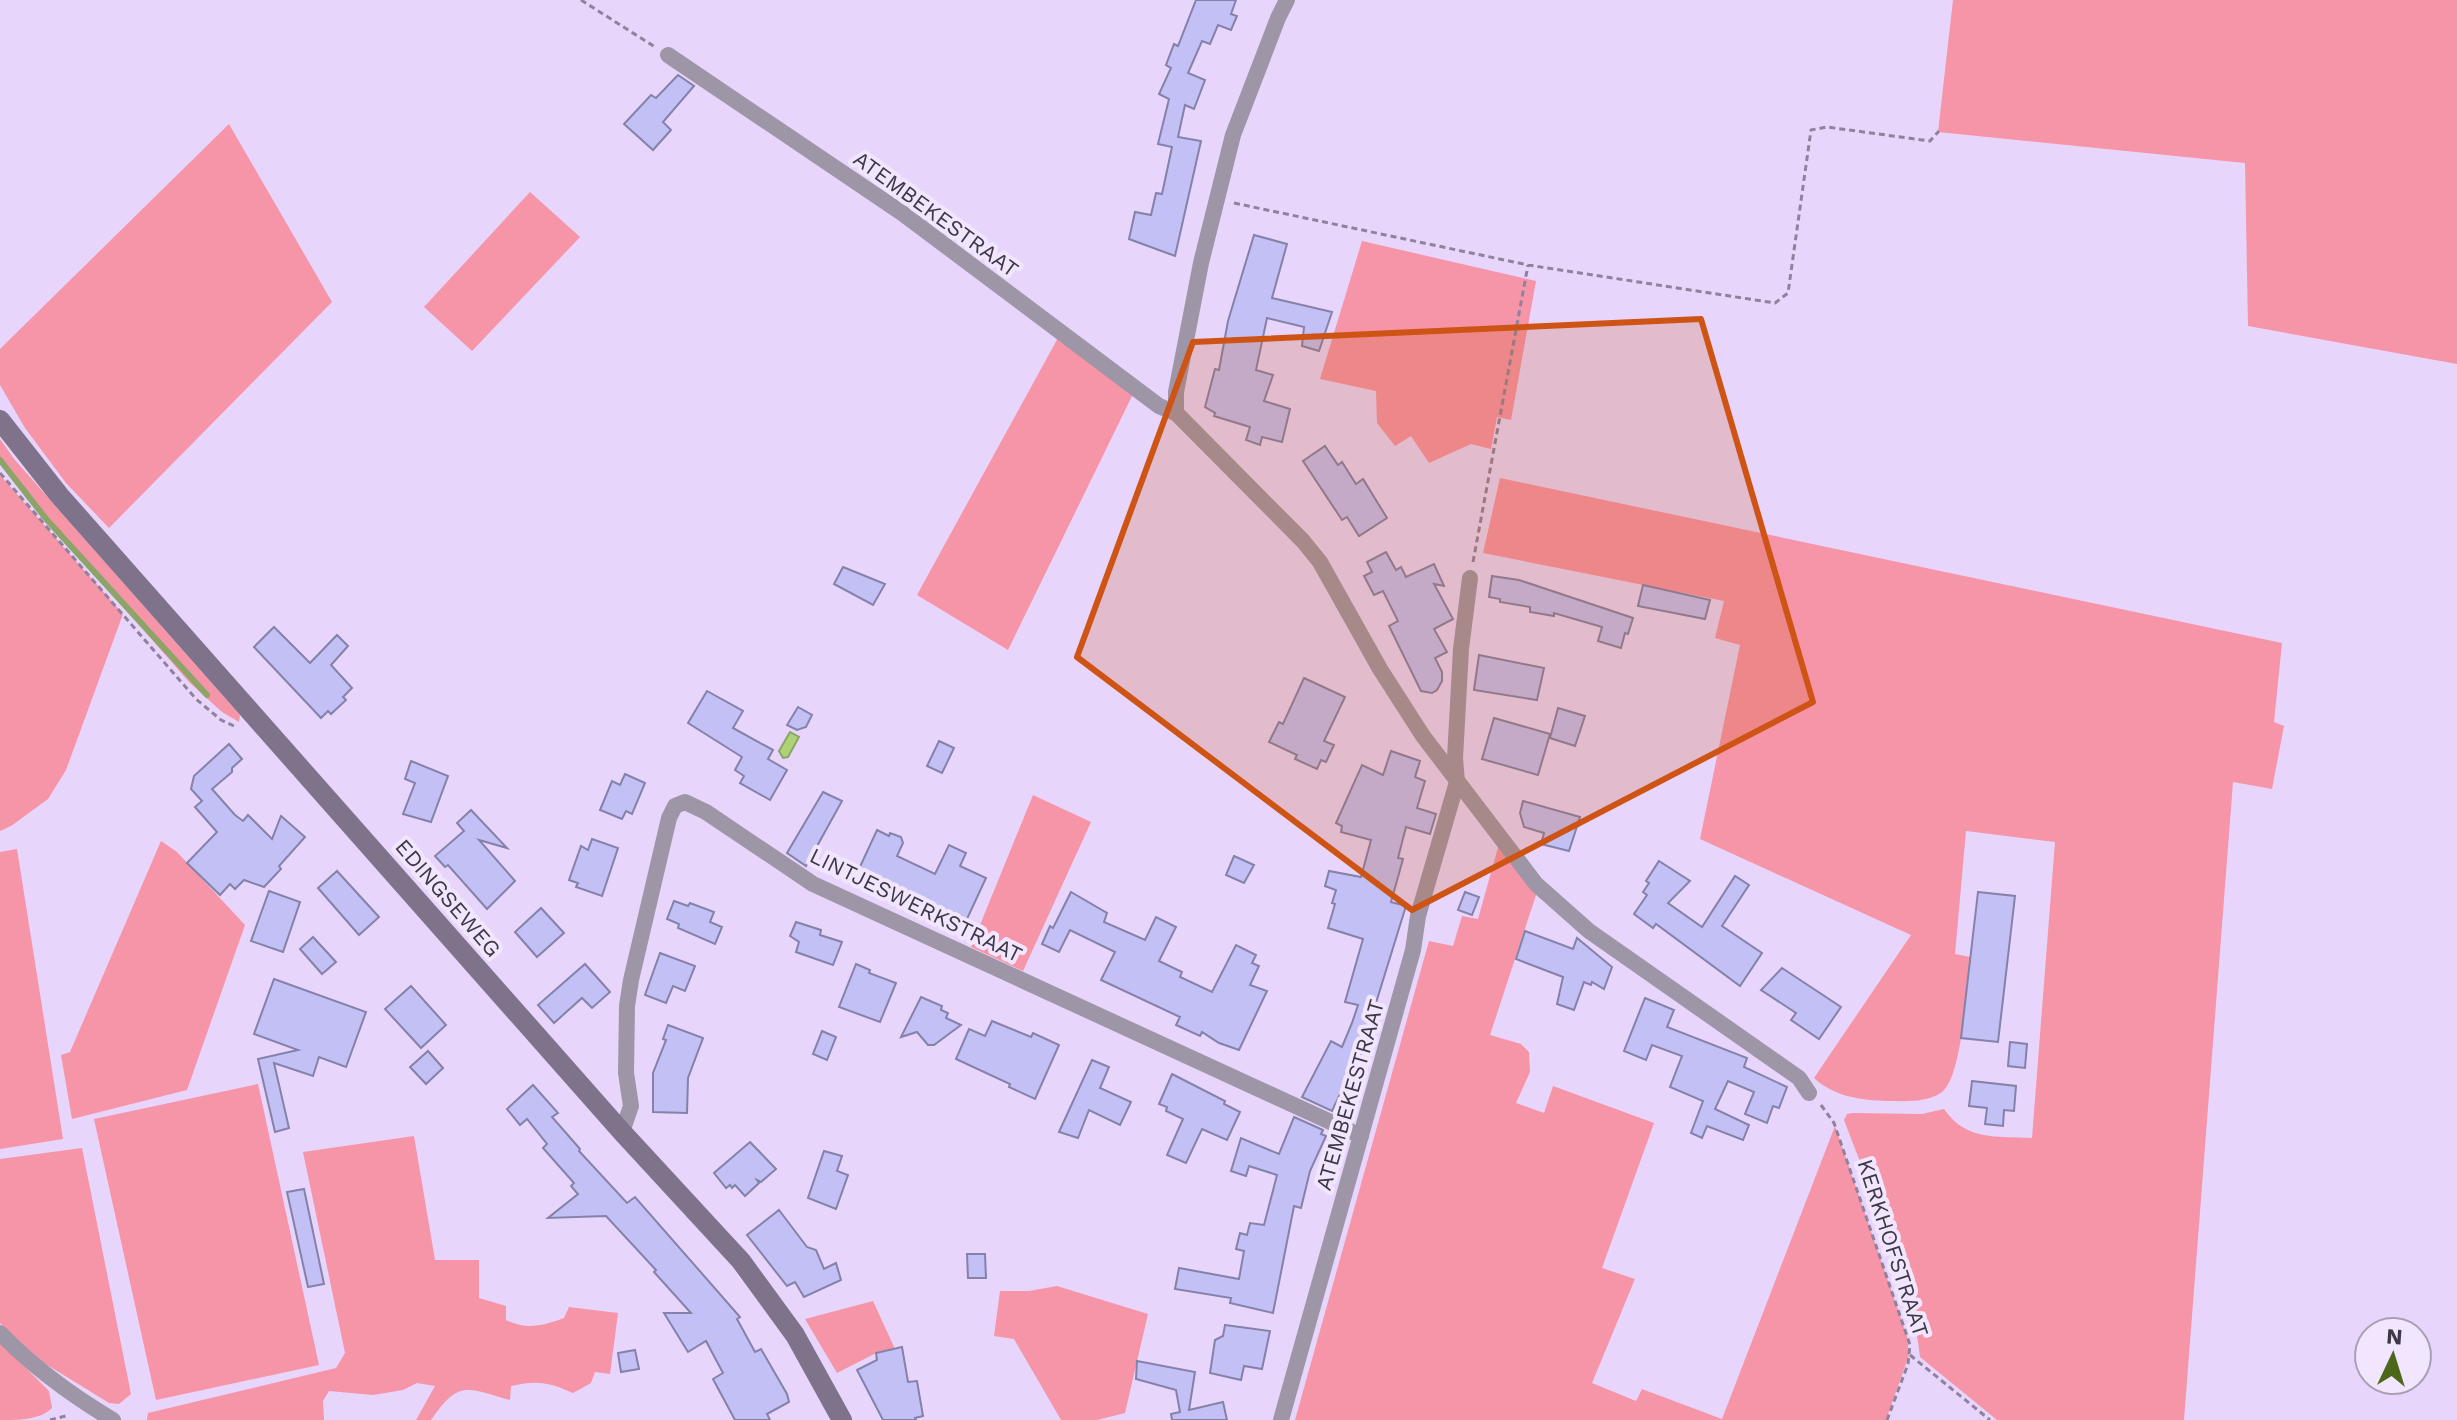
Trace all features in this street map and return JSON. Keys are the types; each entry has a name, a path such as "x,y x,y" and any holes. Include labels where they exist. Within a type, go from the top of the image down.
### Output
{"main road":[{"name":"EDINGSEWEG","path":"0,420 35,468 622,1132 741,1261 795,1335 842,1420"}],"street":[{"path":"1176,413 1176,392 1198,278 1233,135 1287,0"},
{"name":"ATEMBEKESTRAAT","path":"668,55 902,213 1159,406 1176,413 1320,562 1380,669 1423,736 1536,884 1589,931 1799,1078 1809,1093"},
{"name":"ATEMBEKESTRAAT","path":"1281,1420 1457,782 1455,758 1461,649 1470,578"},
{"name":"LINTJESWERKSTRAAT","path":"622,1132 631,1106 626,1073 627,1006 631,980 669,818 675,806 685,802 706,812 813,884 1361,1136"},
{"path":"0,1333 26,1360 59,1386 113,1420"}],"path":[{"path":"581,0 668,55"},
{"path":"1218,200 1528,265 1775,303 1788,293 1811,130 1827,127 1930,141 1939,131"},
{"path":"1470,578 1528,265"},
{"path":"0,473 196,699 221,720 244,730 268,732"},
{"name":"KERKHOFSTRAAT","path":"1809,1093 1829,1113 1834,1123 1908,1340 1910,1355 1887,1420"},
{"path":"1910,1355 1990,1420"}],"highlighted area":[{"path":"1701,319 1813,702 1412,910 1077,657 1193,342"}],"shaded area":[{"path":"1953,0 2457,0 2457,364 2248,326 2245,163 1938,132"},
{"path":"229,124 332,302 109,528 66,483 25,428 0,385 0,349"},
{"path":"530,192 580,237 472,351 424,307"},
{"path":"1362,241 1536,281 1511,420 1497,417 1491,449 1471,444 1429,463 1411,436 1395,446 1377,423 1376,391 1320,379"},
{"path":"1059,336 1134,392 1008,650 917,595"},
{"path":"0,439 15,460 240,715 239,722 222,712 190,683 30,501 0,463"},
{"path":"0,475 123,614 66,770 48,799 0,831"},
{"path":"1500,478 2282,643 2274,722 2284,726 2272,789 2233,782 2184,1420 1997,1420 1920,1357 1916,1328 1900,1268 1844,1120 1847,1114 1853,1113 1922,1114 1944,1109 1962,1127 1972,1132 2032,1138 2055,842 1966,831 1955,954 1970,957 1959,1050 1949,1083 1942,1092 1916,1101 1878,1101 1848,1096 1822,1084 1814,1078 1911,935 1700,839 1740,645 1715,638 1724,601 1483,553"},
{"path":"790,732 799,737 788,757 783,758 779,751"},
{"path":"1033,795 1091,822 1023,971 971,947"},
{"path":"161,841 177,852 245,925 187,1090 72,1119 61,1055 70,1052"},
{"path":"1499,844 1537,892 1490,1035 1521,1044 1529,1052 1530,1072 1516,1103 1544,1113 1553,1086 1654,1123 1602,1268 1635,1279 1592,1383 1636,1401 1642,1389 1722,1419 1835,1126 1907,1336 1909,1355 1886,1420 1295,1420 1429,941 1453,946 1462,916 1478,919"},
{"path":"17,849 63,1139 0,1149 0,852"},
{"path":"258,1084 319,1365 156,1400 94,1119"},
{"path":"414,1136 435,1260 479,1260 479,1298 506,1306 506,1320 514,1323 535,1326 549,1323 564,1318 569,1307 618,1313 610,1374 595,1372 591,1383 573,1393 543,1383 511,1386 510,1400 473,1390 457,1392 431,1420 416,1420 435,1386 417,1383 403,1390 373,1395 329,1391 323,1401 324,1420 147,1420 148,1413 336,1368 345,1353 303,1152"},
{"path":"82,1148 131,1394 119,1404 109,1403 36,1358 0,1323 0,1159"},
{"path":"1057,1286 1148,1314 1125,1413 1097,1420 1061,1420 1014,1339 994,1336 1000,1291 1029,1291"},
{"path":"873,1301 895,1349 880,1351 837,1373 805,1319"},
{"path":"0,1342 49,1391 52,1408 47,1412 29,1418 0,1420"}],"building":[{"path":"1196,0 1236,0 1231,14 1237,16 1231,30 1218,25 1210,44 1202,41 1188,73 1205,80 1194,109 1185,105 1178,137 1201,141 1175,256 1129,239 1135,212 1151,215 1156,193 1162,194 1172,147 1158,144 1169,99 1159,94 1171,68 1166,65 1174,44 1178,46"},
{"path":"678,75 694,86 663,122 671,130 653,150 624,124 651,95 656,98"},
{"path":"1254,235 1287,244 1272,298 1332,312 1319,351 1302,346 1304,327 1267,318 1256,370 1273,375 1264,401 1290,409 1282,442 1262,437 1260,445 1246,440 1250,427 1214,416 1215,413 1205,407 1215,369 1219,370 1228,321"},
{"path":"1325,446 1338,465 1342,462 1356,484 1363,479 1387,518 1359,536 1347,517 1342,520 1303,461"},
{"path":"1386,552 1396,570 1401,567 1406,577 1434,564 1444,586 1434,584 1453,619 1434,629 1447,652 1435,658 1442,672 1442,681 1432,693 1421,691 1389,626 1398,621 1383,591 1374,595 1364,576 1372,572 1367,562"},
{"path":"843,567 885,584 873,605 834,584"},
{"path":"1492,576 1519,580 1633,618 1628,634 1625,633 1621,648 1598,641 1602,627 1554,613 1554,616 1530,612 1530,607 1500,602 1500,599 1489,597"},
{"path":"1643,585 1710,600 1705,619 1638,606"},
{"path":"274,627 310,663 337,635 348,646 331,665 352,688 343,697 346,700 331,714 328,711 321,718 254,647"},
{"path":"1479,655 1544,668 1537,700 1474,690"},
{"path":"1304,678 1345,697 1324,741 1334,745 1326,762 1321,760 1317,769 1269,742 1279,722 1283,724"},
{"path":"707,691 743,711 733,728 773,750 768,759 787,770 770,800 740,783 744,776 735,770 742,757 688,723"},
{"path":"798,707 812,715 806,727 797,730 787,725"},
{"path":"1558,708 1585,716 1575,746 1550,738"},
{"path":"1494,718 1550,734 1538,775 1482,759"},
{"path":"939,741 954,748 942,773 927,766"},
{"path":"229,744 242,759 212,789 235,815 243,821 248,815 272,839 281,816 305,837 264,887 244,880 235,889 230,884 220,895 187,863 217,832 195,807 202,801 191,789 194,776"},
{"path":"1391,751 1420,761 1415,777 1425,781 1417,808 1436,814 1430,834 1406,827 1398,858 1403,859 1391,902 1406,906 1367,1032 1371,1033 1332,1111 1302,1097 1331,1041 1342,1047 1352,1023 1358,1005 1345,1002 1363,939 1328,928 1336,890 1325,886 1329,871 1361,877 1371,840 1341,832 1342,826 1336,823 1362,765 1383,775"},
{"path":"411,761 448,776 431,822 403,814 415,783 405,779"},
{"path":"625,774 645,783 632,814 626,811 622,819 600,810 612,781 620,785"},
{"path":"823,792 842,801 806,866 787,853"},
{"path":"1523,801 1580,817 1569,851 1541,844 1544,833 1524,827 1520,813"},
{"path":"471,810 507,848 479,840 515,881 487,909 448,865 445,867 435,856 464,831 457,823"},
{"path":"877,830 901,837 903,843 897,856 935,874 949,845 966,853 960,866 986,878 967,919 952,912 950,916 858,871"},
{"path":"592,839 618,848 602,896 576,887 578,883 569,880 581,846 588,850"},
{"path":"1234,856 1254,865 1244,883 1226,875"},
{"path":"1659,861 1690,881 1668,903 1702,927 1735,876 1749,885 1722,926 1762,953 1740,986 1656,924 1653,928 1634,914 1647,895 1643,892 1649,883 1646,881"},
{"path":"337,871 379,917 359,935 318,888"},
{"path":"269,891 300,902 283,952 251,941"},
{"path":"1071,892 1107,913 1104,922 1145,940 1156,917 1176,927 1159,961 1182,972 1180,977 1212,992 1236,945 1256,955 1252,963 1259,966 1250,985 1267,991 1239,1050 1219,1043 1202,1032 1200,1036 1176,1025 1180,1017 1101,980 1115,952 1070,930 1059,952 1042,944"},
{"path":"1465,892 1479,897 1472,915 1458,910"},
{"path":"1978,892 2015,896 1998,1042 1961,1038"},
{"path":"674,901 714,912 710,922 722,927 715,944 678,928 679,924 667,919"},
{"path":"541,908 564,933 537,957 515,932"},
{"path":"796,922 821,930 820,935 842,942 833,965 796,952 799,942 790,936"},
{"path":"1525,931 1573,949 1577,938 1612,967 1604,989 1592,982 1591,985 1584,982 1574,1010 1557,1004 1563,977 1516,959"},
{"path":"313,937 336,962 322,974 300,949"},
{"path":"660,953 695,966 685,991 673,986 666,1003 645,995"},
{"path":"585,964 610,992 592,1008 582,998 554,1023 538,1005"},
{"path":"856,964 870,970 869,973 896,983 880,1022 839,1007"},
{"path":"1782,968 1841,1007 1819,1039 1791,1020 1796,1013 1761,990"},
{"path":"274,979 366,1012 346,1067 319,1057 313,1076 274,1063 289,1128 275,1132 258,1059 298,1050 254,1034"},
{"path":"411,986 446,1025 421,1048 385,1009"},
{"path":"921,997 942,1006 941,1010 948,1013 946,1018 961,1025 934,1045 928,1045 917,1032 901,1037"},
{"path":"1645,998 1674,1010 1667,1027 1747,1058 1744,1067 1787,1087 1779,1108 1773,1106 1767,1123 1745,1114 1754,1092 1728,1081 1715,1109 1749,1125 1743,1140 1707,1126 1702,1138 1691,1133 1703,1101 1670,1087 1682,1056 1652,1045 1646,1060 1624,1051"},
{"path":"992,1021 1031,1037 1033,1033 1059,1045 1035,1099 956,1059 969,1029 985,1036"},
{"path":"668,1025 703,1038 688,1078 687,1113 653,1112 653,1073 666,1040 663,1039"},
{"path":"822,1031 836,1037 827,1060 813,1054"},
{"path":"2010,1042 2027,1044 2025,1068 2008,1066"},
{"path":"428,1051 443,1068 426,1084 410,1067"},
{"path":"1092,1060 1109,1067 1100,1088 1131,1102 1120,1125 1089,1110 1078,1138 1059,1132"},
{"path":"1172,1074 1240,1112 1227,1140 1202,1129 1186,1163 1167,1155 1183,1119 1159,1104"},
{"path":"1972,1081 2016,1086 2014,1111 2004,1110 2003,1126 1985,1124 1987,1108 1969,1106"},
{"path":"533,1085 558,1113 552,1117 579,1151 627,1203 635,1197 740,1317 737,1319 755,1352 761,1349 787,1394 789,1402 767,1414 770,1420 735,1420 713,1379 723,1373 706,1341 688,1352 664,1313 691,1313 606,1216 548,1218 578,1194 571,1186 574,1183 543,1148 547,1144 527,1119 520,1125 507,1109"},
{"path":"1294,1117 1323,1130 1321,1134 1326,1136 1310,1171 1301,1208 1294,1206 1273,1313 1230,1303 1231,1298 1175,1289 1179,1268 1239,1279 1244,1251 1236,1249 1240,1233 1247,1235 1250,1223 1264,1225 1277,1175 1249,1166 1246,1176 1231,1171 1241,1138 1279,1154"},
{"path":"750,1142 776,1169 761,1182 757,1180 759,1183 745,1196 735,1185 726,1188 714,1173"},
{"path":"824,1151 842,1156 837,1171 848,1175 836,1209 808,1198"},
{"path":"304,1189 324,1284 308,1287 287,1192"},
{"path":"779,1210 807,1247 816,1250 824,1269 836,1263 841,1280 804,1297 795,1282 787,1286 747,1235"},
{"path":"967,1254 985,1254 986,1278 968,1278"},
{"path":"1225,1325 1270,1331 1262,1369 1244,1366 1241,1380 1210,1373 1215,1340 1223,1336"},
{"path":"902,1347 908,1382 917,1381 923,1416 916,1420 883,1420 857,1370 877,1360 876,1353"},
{"path":"635,1350 639,1369 621,1372 618,1353"},
{"path":"1137,1361 1195,1372 1189,1410 1223,1402 1227,1420 1172,1420 1171,1414 1180,1412 1176,1390 1136,1379"}],"waterway":[{"path":"0,460 47,520 207,695"}]}
